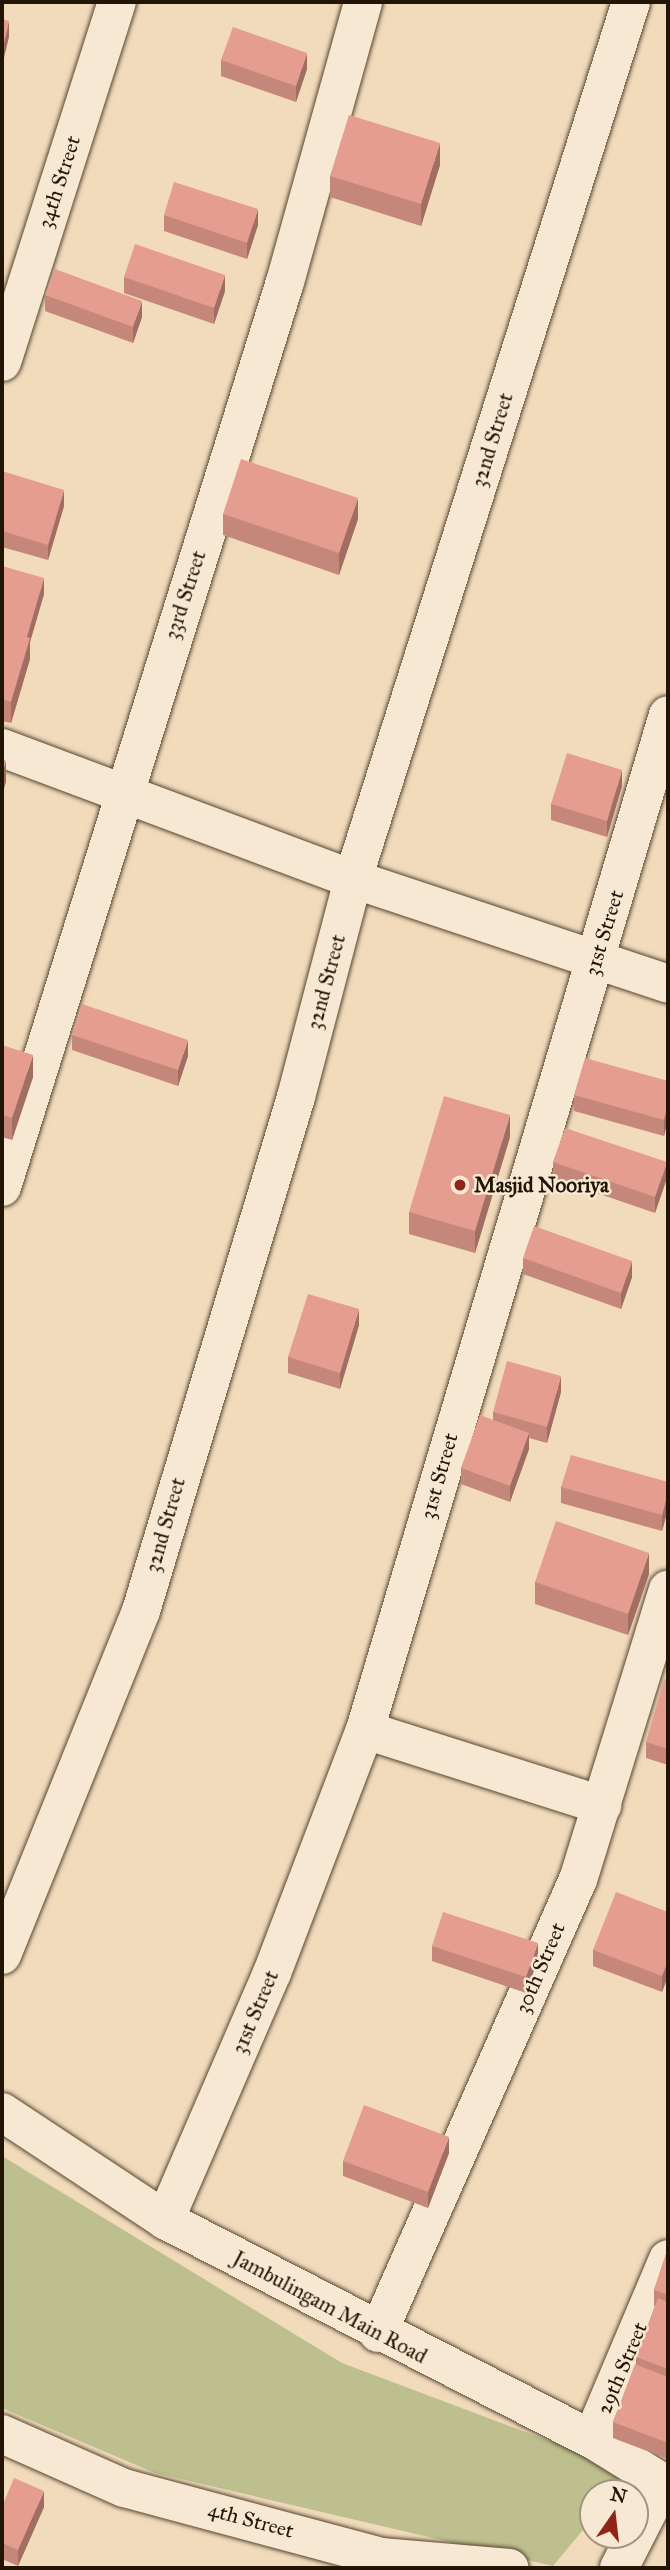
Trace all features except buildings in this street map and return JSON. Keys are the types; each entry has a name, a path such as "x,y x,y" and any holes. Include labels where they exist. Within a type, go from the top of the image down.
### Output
{"street":[{"name":"34th Street","path":"2,362 117,2"},
{"name":"33rd Street","path":"2,1187 122,790 285,282 363,2"},
{"name":"32nd Street","path":"2,1955 141,1611 296,1097 353,879 631,2"},
{"name":"31st Street","path":"165,2220 272,1973 365,1730 668,715"},
{"path":"2,748 122,790 353,879 668,984"},
{"name":"30th Street","path":"378,2333 578,1880 668,1590"},
{"path":"365,1730 602,1805"},
{"name":"Jambulingam Main Road","path":"2,2112 165,2220 378,2333 592,2439 665,2485"},
{"name":"29th Street","path":"592,2439 668,2259"},
{"name":"4th Street","path":"2,2434 124,2488 381,2557 510,2568"},
{"path":"619,2568 665,2485"}],"green space":[{"path":"2,2156 342,2363 632,2472 626,2479 579,2479 579,2535 553,2566 155,2473 2,2408"}],"place":[{"name":"Masjid Nooriya","path":"460,1185"}]}
